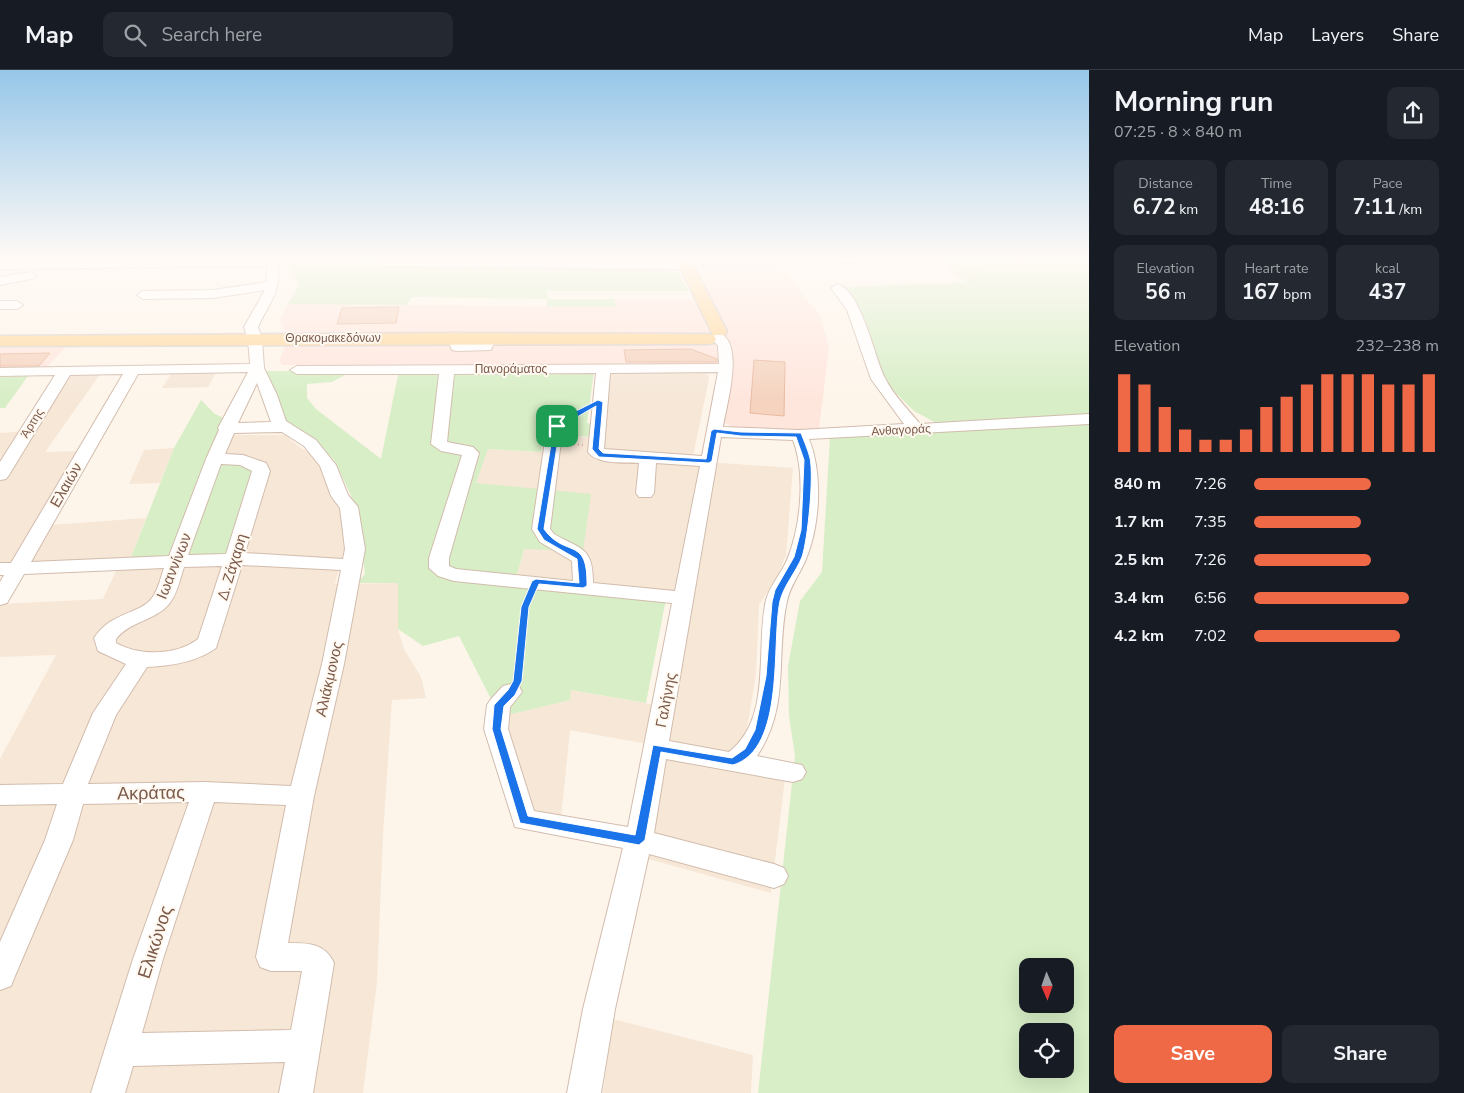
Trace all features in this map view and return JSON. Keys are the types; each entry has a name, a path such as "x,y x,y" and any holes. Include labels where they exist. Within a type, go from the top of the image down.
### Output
{"main road":[{"path":"705,305 708,312 708,334"},
{"name":"Θρακομακεδόνων","path":"0,341 454,338 667,339 708,334"}],"street":[{"path":"265,305 250,327 255,339 257,368 270,395 276,418 282,427"},
{"path":"849,305 858,318 878,379 916,429"},
{"name":"Γαλήνης","path":"584,1093 599,1008 639,840 726,368 725,346 708,334"},
{"path":"0,372 257,368"},
{"name":"Ιωαννίνων","path":"140,660 116,652 106,646 105,638 112,627 156,606 162,600 226,428 257,368"},
{"name":"Πανοράματος","path":"297,370 726,368"},
{"path":"447,369 439,444 446,448 467,450 471,453 471,456 439,558 440,568 454,575 536,581 685,598"},
{"path":"603,369 596,452 601,455 709,461"},
{"name":"Ελαιών","path":"0,599 9,569 132,370"},
{"name":"Άρτης","path":"0,475 65,371"},
{"name":"Ανθαγοράς","path":"714,431 741,434 798,435 1089,419"},
{"path":"226,428 282,427"},
{"name":"Αλιάκμονος","path":"282,427 310,443 328,465 340,496 349,507 355,549 334,664 302,796 271,957 311,956 319,964 306,1046 296,1093"},
{"path":"733,762 748,752 760,730 771,676 776,602 780,590 798,557 804,530 807,460 798,435"},
{"path":"553,441 541,529 547,538 581,558 583,586"},
{"path":"645,493 648,458"},
{"name":"Δ. Ζάχαρη","path":"140,660 193,653 203,649 208,643 261,471 260,467 243,460 214,459"},
{"path":"9,569 235,559 352,565"},
{"path":"0,976 59,840 79,772 105,714 140,660"},
{"path":"512,692 499,705 496,729 524,820 639,840 774,876"},
{"path":"656,748 793,772"},
{"name":"Ακράτας","path":"0,795 205,792 302,796"},
{"name":"Ελικώνος","path":"108,1093 148,960 205,792"},
{"path":"121,1050 306,1046"}],"path":[{"path":"596,446 553,441 557,426 600,402"},
{"path":"512,692 517,681 525,607 536,581"}],"shaded area":[{"path":"288,305 615,307 615,305 811,305 820,316 829,348 819,429 751,429 733,427 725,423 729,403 731,364 282,365 279,361 288,339 280,319"},
{"path":"66,347 47,367 0,368 0,348"},
{"path":"217,371 208,387 162,388 172,372"},
{"path":"608,372 708,372 709,379 692,461 793,468 786,555 777,576 759,605 756,675 740,769 785,779 771,893 641,857 664,747 570,730 561,818 532,812 500,717 570,700 571,690 672,708 688,599 534,589 517,575 524,549 476,483 488,449 552,453 556,436 599,437"},
{"path":"101,373 45,452 81,451 37,526 146,518 130,560 0,567 0,433 31,431 68,374"},
{"path":"232,435 285,435 313,455 327,475 343,509 346,543 335,584 398,583 398,629 404,649 421,677 426,698 392,700 383,835 377,982 363,1093 0,1093 0,759 56,655 0,657 0,604 103,599 117,569 238,556 267,463 219,464"},
{"path":"174,448 160,483 129,484 144,450"},
{"path":"613,1019 753,1055 751,1093 603,1093"}],"green space":[{"path":"547,305 615,305 616,307 547,307"},
{"path":"856,305 1089,305 1089,414 936,423 914,411 890,387 878,367 865,319"},
{"path":"399,370 594,371 587,423 600,424 599,437 545,435 541,452 488,449 476,483 591,494 583,551 524,549 517,575 534,589 666,599 646,703 571,690 570,700 500,717 459,636 423,646 398,629 398,583 357,583 365,574 357,508 334,460 319,445 285,422 266,371 371,371 345,375 332,382 307,384 307,398 316,409 381,459"},
{"path":"28,376 5,408 0,408 0,377"},
{"path":"201,400 215,414 226,419 206,464 267,463 238,556 130,560 174,448"},
{"path":"1089,424 1089,1093 758,1093 795,756 789,716 788,666 800,601 822,572 830,437"}],"building":[{"path":"399,307 396,323 337,324 342,308"},
{"path":"691,349 717,359 717,362 626,362 624,350"},
{"path":"50,353 39,366 0,366 0,354"},
{"path":"754,360 785,362 784,416 750,413"}],"route":[{"path":"600,402 595,449 601,455 709,461 714,431 741,434 798,435 805,450 807,460 806,507 802,544 798,557 780,590 776,602 773,624 771,676 760,730 748,752 733,762 656,748 639,840 524,820 496,729 499,705 512,692 517,681 525,607 536,581 583,586 581,558 547,538 541,529 553,441 557,426 585,408 600,402"}]}
